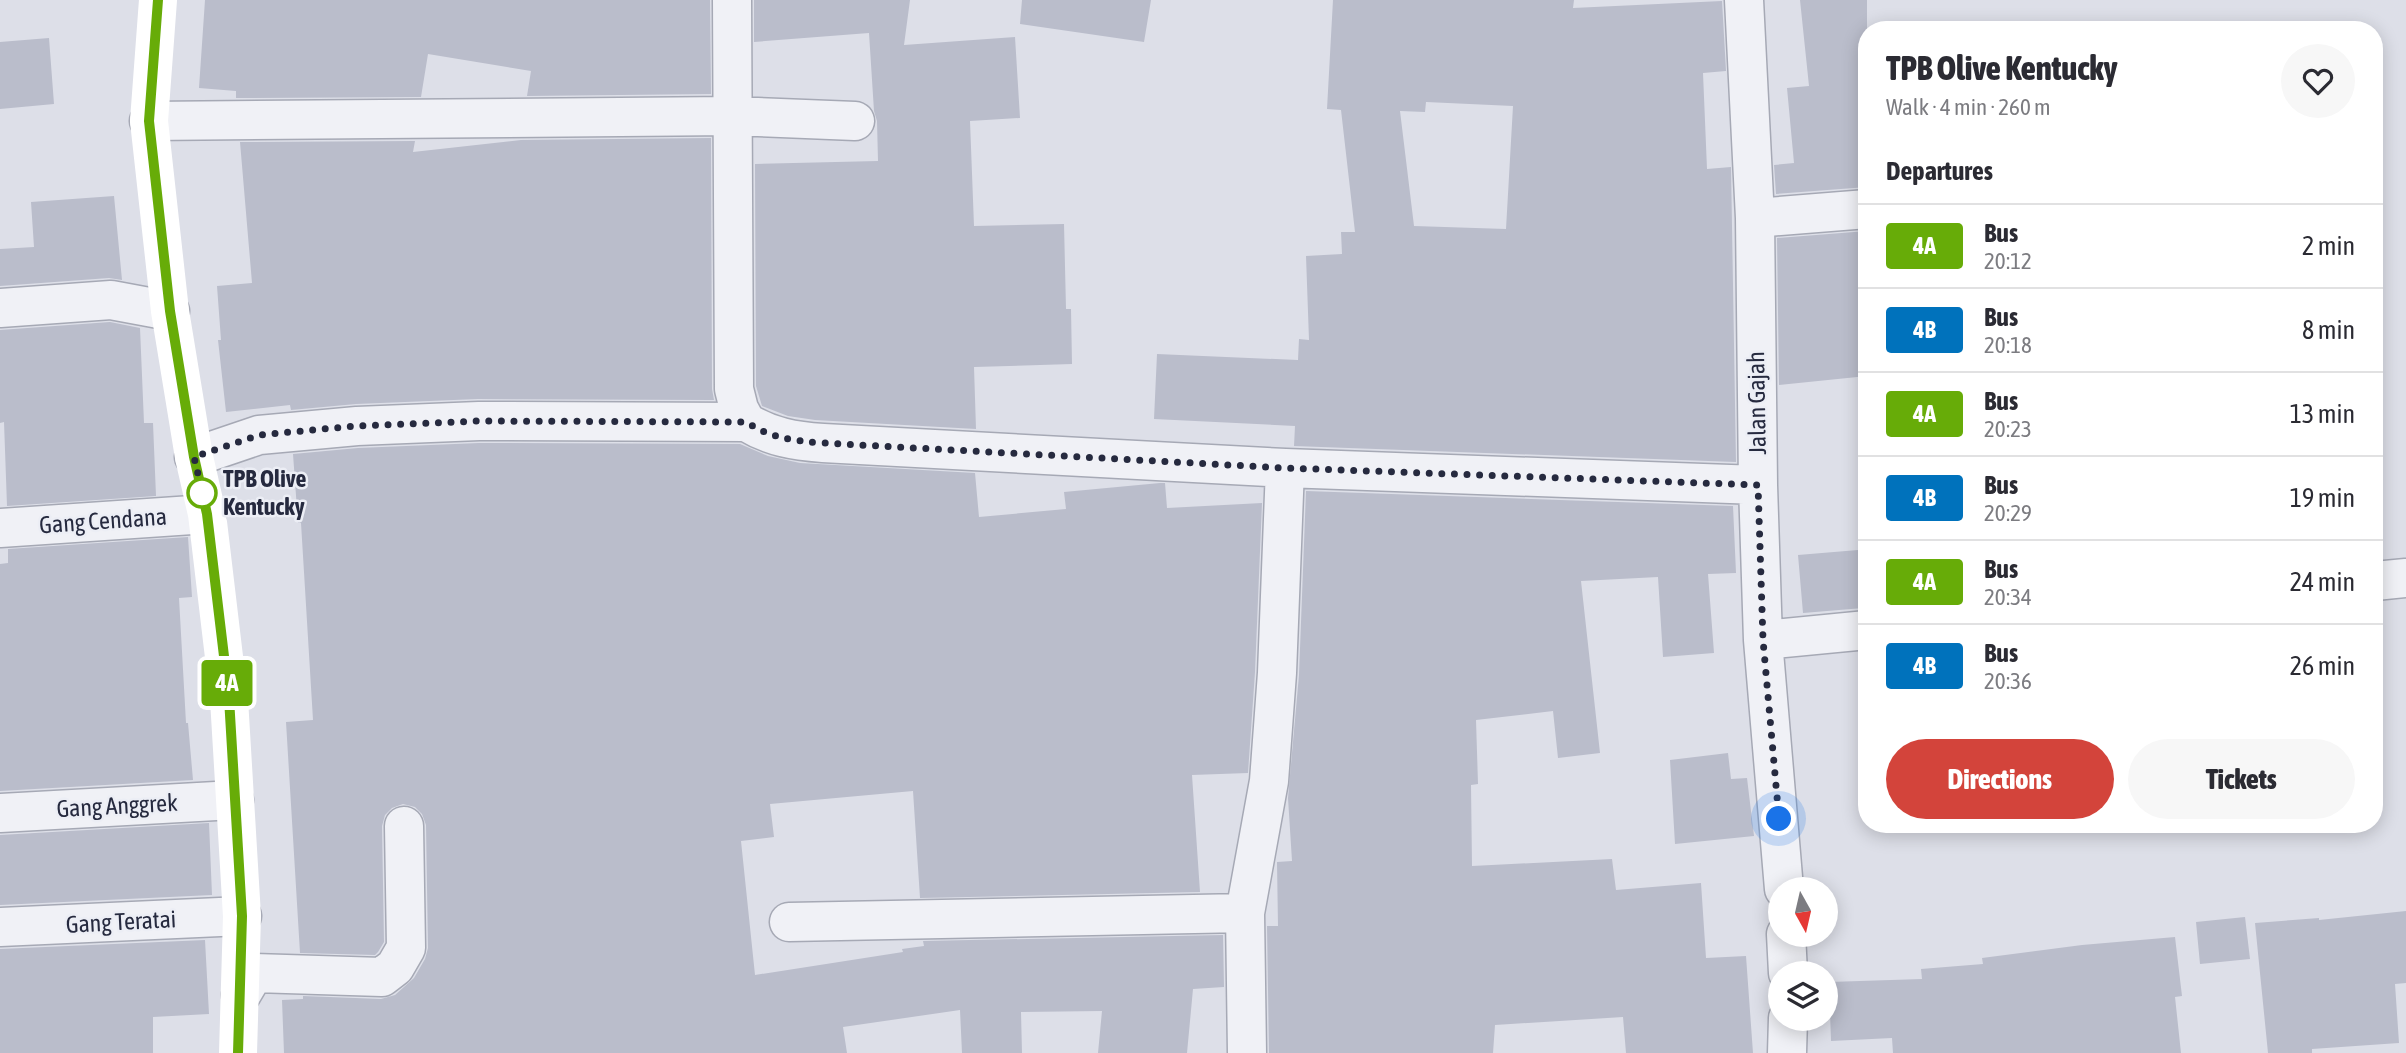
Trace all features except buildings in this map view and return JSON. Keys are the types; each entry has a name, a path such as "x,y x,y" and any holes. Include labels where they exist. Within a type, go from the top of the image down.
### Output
{"street":[{"path":"158,0 149,121 170,311 194,457 207,514 229,698 242,916 238,1053"},
{"path":"732,0 734,389 739,409 746,422 762,432 790,441 1285,468 1758,485"},
{"name":"Jalan Gajah","path":"1744,0 1755,218 1763,640 1783,877"},
{"path":"149,121 732,116 855,121"},
{"path":"1755,218 1858,210"},
{"path":"0,308 111,300 170,311"},
{"path":"194,457 259,435 334,428 479,421 746,422"},
{"path":"1247,1053 1245,913 1269,781 1277,673 1285,468"},
{"name":"Gang Cendana","path":"0,528 207,514"},
{"path":"2383,580 2406,578"},
{"path":"1763,640 1858,631"},
{"name":"Gang Anggrek","path":"0,813 234,800"},
{"path":"241,995 254,973 382,977 395,967 406,948 404,826"},
{"path":"789,922 1245,913"},
{"name":"Gang Teratai","path":"0,927 242,916"},
{"path":"1787,1053 1788,1031"}],"bus line":[{"name":"4A","path":"158,0 155,12 149,121 170,311 194,457 207,514 229,698 242,916 238,1053"}],"place":[{"name":"TPB Olive Kentucky","path":"202,493"}],"route":[{"path":"202,493 203,495 194,457 259,435 356,426 479,421 746,422 762,432 790,441 1285,468 1758,485 1763,640 1779,819"}]}
